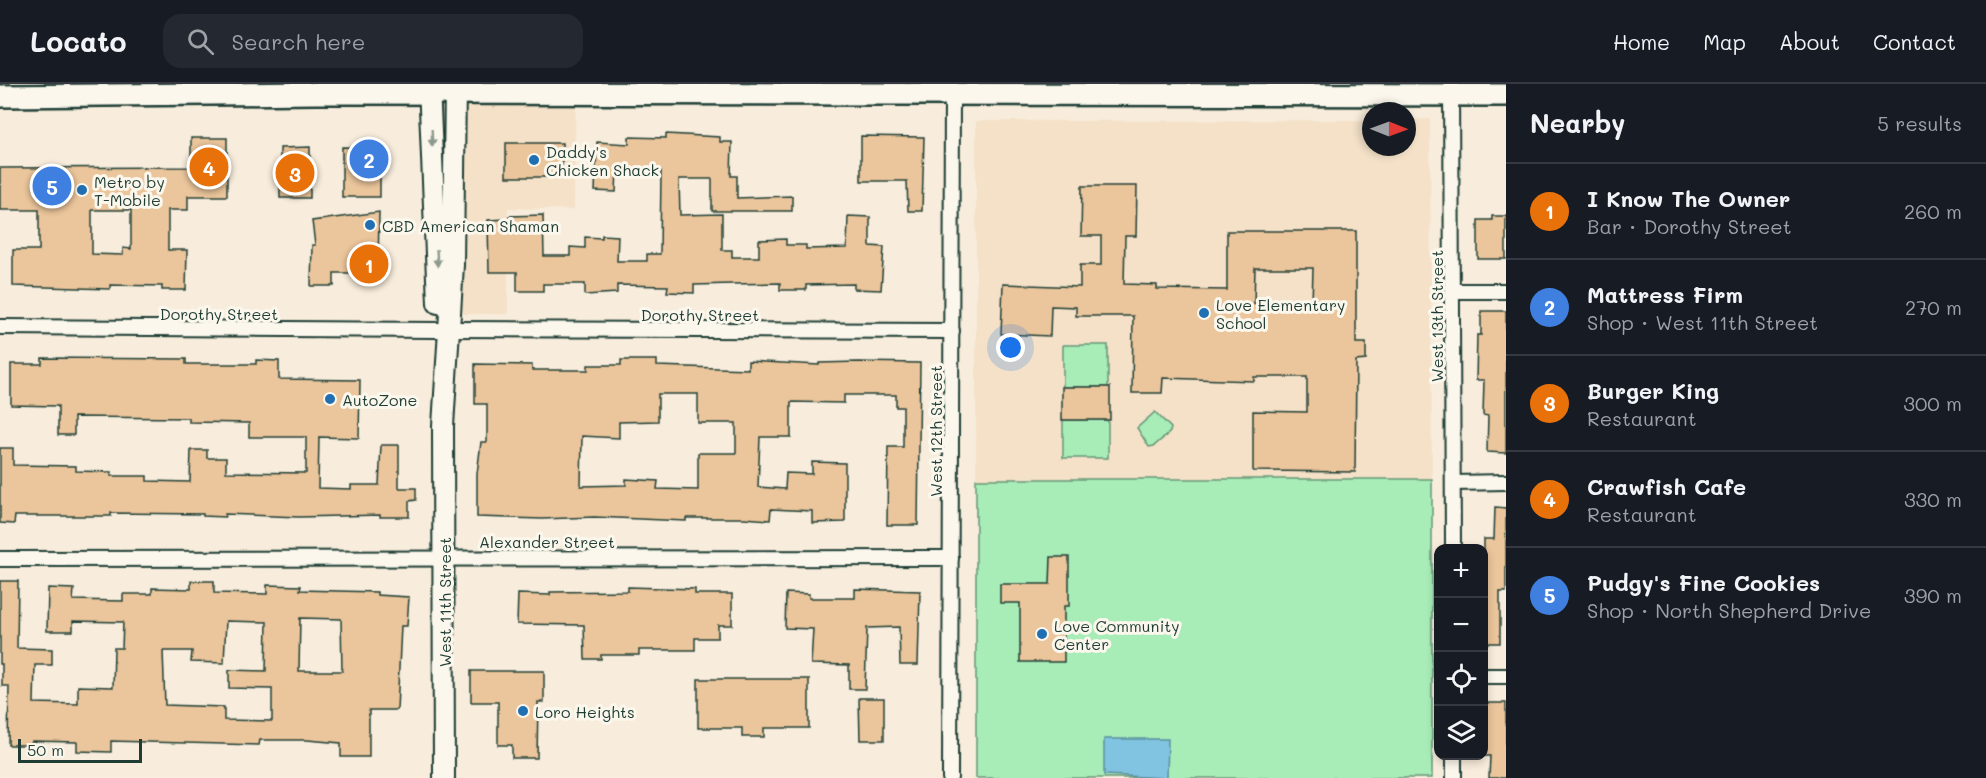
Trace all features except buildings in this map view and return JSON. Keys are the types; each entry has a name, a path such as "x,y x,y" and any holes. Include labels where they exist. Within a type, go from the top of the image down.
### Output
{"main road":[{"path":"0,96 454,89 1451,90 1506,95"},
{"name":"West 11th Street","path":"444,778 443,426 438,389 443,329 453,265 454,89"},
{"name":"West 11th Street","path":"430,90 443,329"}],"street":[{"name":"West 12th Street","path":"950,778 952,89"},
{"name":"West 13th Street","path":"1451,90 1453,544"},
{"path":"1452,291 1506,291"},
{"name":"Dorothy Street","path":"0,327 951,331"},
{"path":"1453,483 1506,482"},
{"name":"Alexander Street","path":"0,559 951,558"},
{"path":"1488,676 1506,676"},
{"path":"1454,760 1454,778"}],"shaded area":[{"path":"463,84 576,84 574,210 508,208 508,314 459,314"},
{"name":"Love Elementary School","path":"1430,119 1432,479 976,479 976,121 1362,120 1362,156 1416,156 1416,120"}],"green space":[{"path":"1063,345 1108,345 1108,387 1063,387"},
{"path":"1155,412 1171,428 1170,432 1154,446 1149,447 1137,428"},
{"path":"1063,420 1108,420 1108,458 1063,458"},
{"path":"976,479 1432,479 1432,778 976,778"}],"water":[{"path":"1104,739 1168,739 1167,778 1104,775"}],"place":[{"name":"Mattress Firm","path":"369,159"},
{"name":"Daddy's Chicken Shack","path":"534,160"},
{"name":"Crawfish Cafe","path":"209,167"},
{"name":"Burger King","path":"295,173"},
{"name":"Pudgy's Fine Cookies","path":"52,186"},
{"name":"Metro by T-Mobile","path":"82,190"},
{"name":"CBD American Shaman","path":"370,225"},
{"name":"I Know The Owner","path":"369,264"},
{"name":"Love Elementary School","path":"1204,313"},
{"name":"AutoZone","path":"330,399"},
{"name":"Love Community Center","path":"1042,634"},
{"name":"Loro Heights","path":"523,711"}]}
